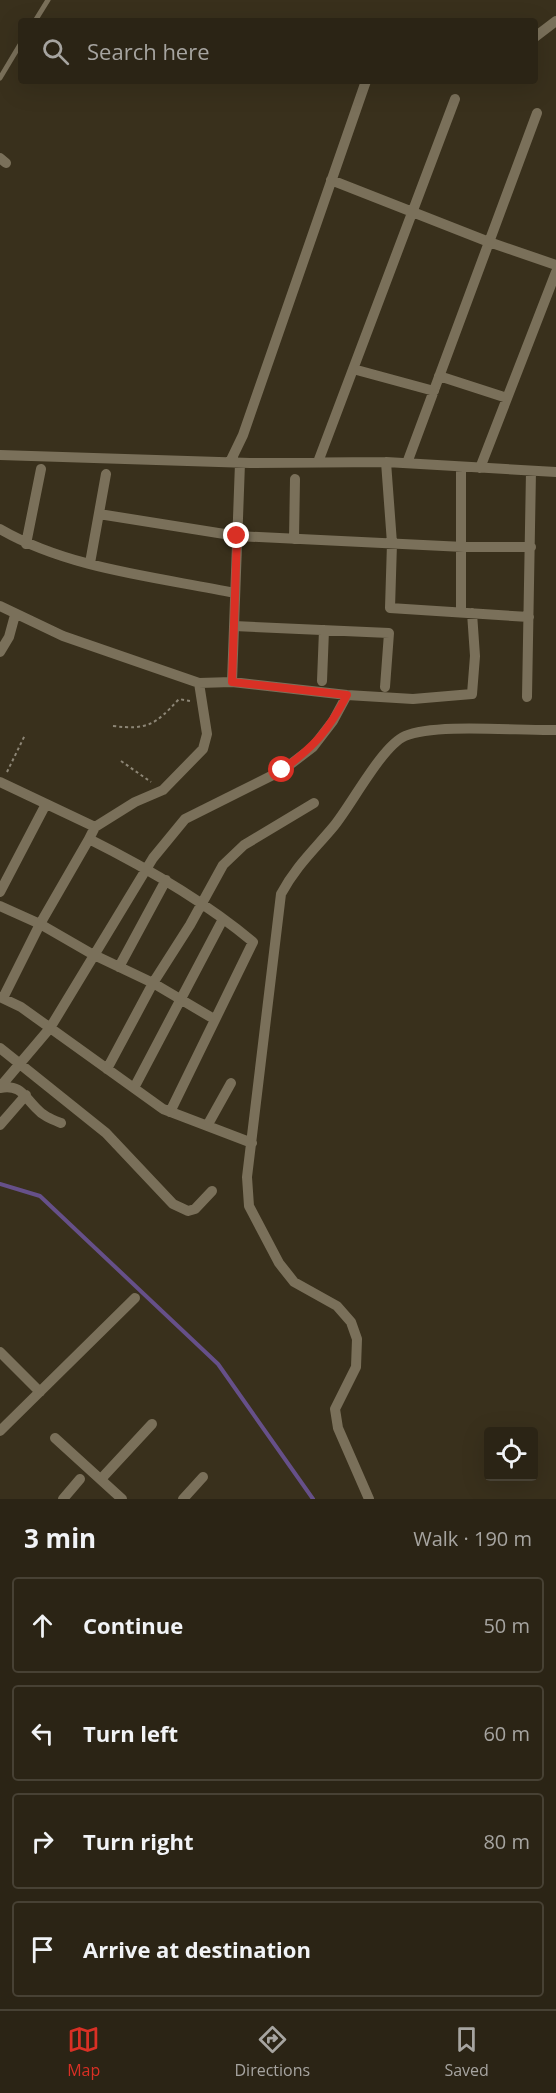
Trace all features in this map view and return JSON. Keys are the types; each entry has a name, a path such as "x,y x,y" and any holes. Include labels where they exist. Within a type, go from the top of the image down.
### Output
{"street":[{"path":"538,35 556,21"},
{"path":"232,682 237,536 235,463 365,84"},
{"path":"318,462 456,99"},
{"path":"407,463 537,113"},
{"path":"331,180 489,242 556,265"},
{"path":"480,468 556,272"},
{"path":"353,369 434,392"},
{"path":"439,376 507,399"},
{"path":"0,455 235,463 386,462 556,472"},
{"path":"386,462 392,543 390,608 530,617"},
{"path":"0,606 63,636 199,683 232,682 347,695 413,699 472,694 474,656 466,613 459,547 461,467"},
{"path":"26,544 40,469"},
{"path":"527,697 531,471"},
{"path":"90,563 106,474"},
{"path":"294,539 295,479"},
{"path":"99,514 237,536 459,547 531,547"},
{"path":"0,529 26,544 90,563 235,593"},
{"path":"0,652 9,637 15,615"},
{"path":"234,626 389,633 385,687"},
{"path":"322,681 324,630"},
{"path":"199,683 207,734 203,749 162,790 135,801 94,827 2,998 21,1007 170,1112 252,1143"},
{"path":"0,1088 50,1028 92,954 146,868 185,819 282,770 313,747 333,722 347,695"},
{"path":"369,1499 338,1428 335,1409 356,1367 357,1339 351,1322 337,1306 294,1282 279,1263 249,1206 247,1177 281,894 295,869 334,826 384,754 403,737 440,730 556,730"},
{"path":"1,783 94,827"},
{"path":"107,1069 153,983 223,865 244,845 314,803"},
{"path":"0,892 46,804"},
{"path":"89,839 166,880 202,903 253,942 170,1112"},
{"path":"118,967 166,880"},
{"path":"0,906 40,924 92,954 153,983 214,1019"},
{"path":"134,1088 223,919"},
{"path":"0,1048 106,1133 173,1204 188,1211 195,1209 212,1191"},
{"path":"207,1126 231,1083"},
{"path":"0,1088 10,1086 26,1095 46,1117 61,1124"},
{"path":"0,1125 26,1095"},
{"path":"0,1431 135,1298"},
{"path":"0,1352 40,1392"},
{"path":"101,1479 152,1424"},
{"path":"56,1438 122,1499"},
{"path":"183,1499 203,1477"},
{"path":"63,1499 80,1479"}],"lane":[{"path":"37,18 48,0"},
{"path":"0,78 18,49"}],"path":[{"path":"113,726 146,727 156,722 179,699 202,703"},
{"path":"1,783 25,735"},
{"path":"121,761 162,790"}],"waterway":[{"path":"0,1184 40,1196 218,1364 313,1499"}],"route":[{"path":"237,536 232,682 347,695 333,722 313,747 282,770"}]}
